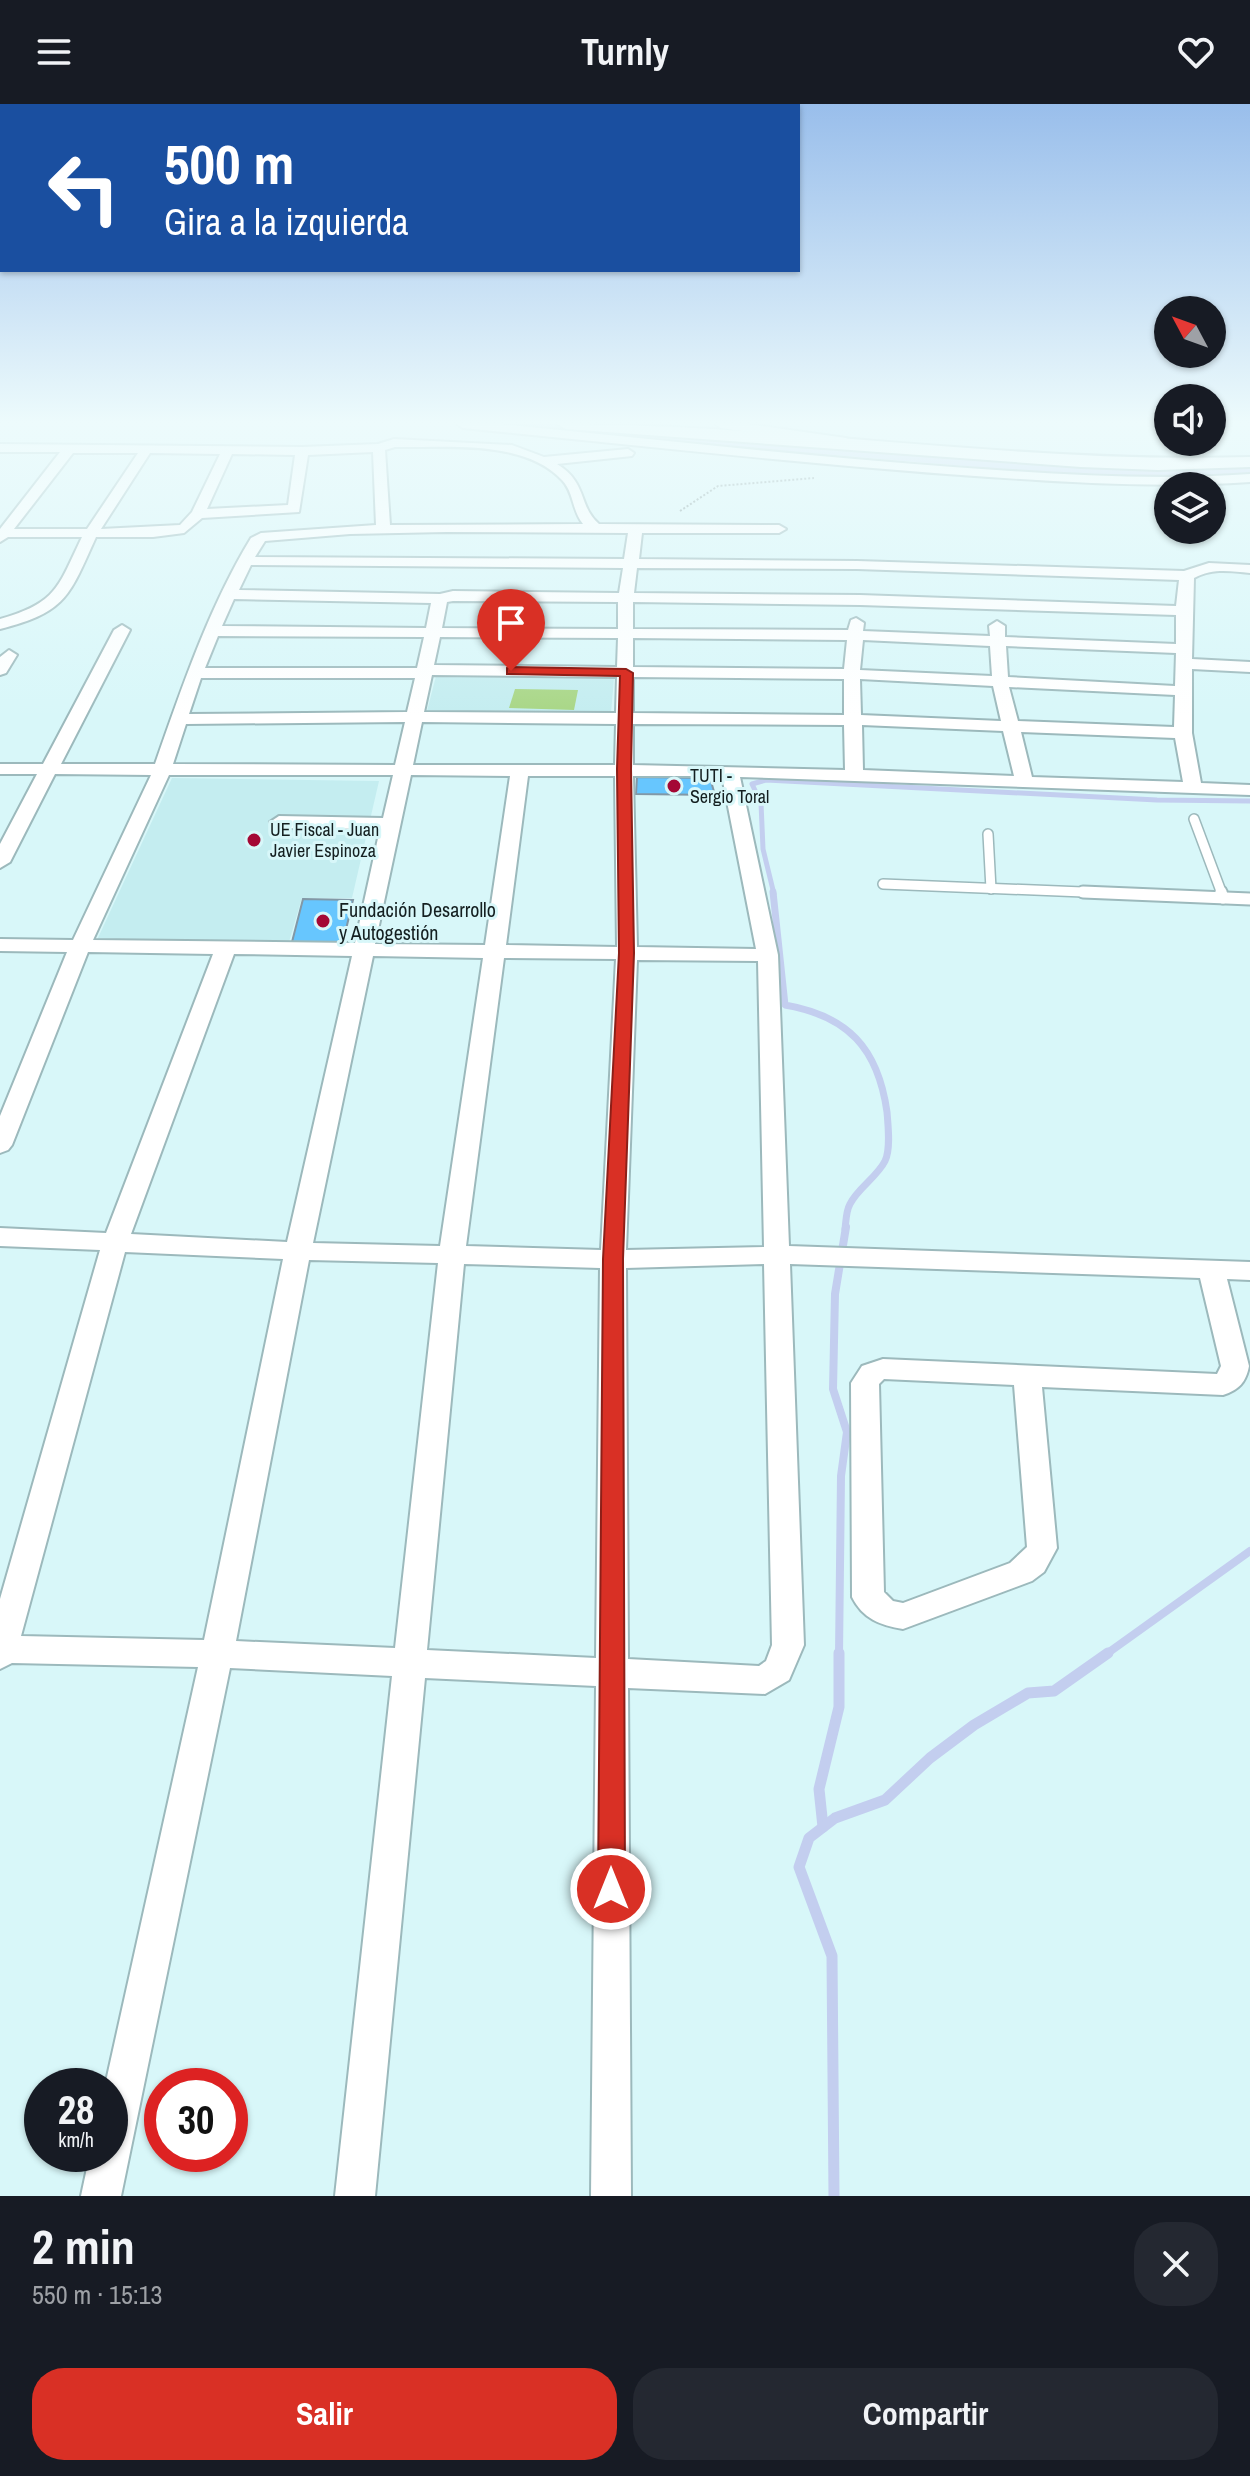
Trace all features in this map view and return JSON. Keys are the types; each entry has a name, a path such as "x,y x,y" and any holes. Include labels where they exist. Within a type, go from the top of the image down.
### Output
{"street":[{"path":"0,624 32,615 63,593 99,522"},
{"path":"1,534 175,531 192,522"},
{"path":"383,522 383,529"},
{"path":"585,522 596,529"},
{"path":"0,1145 80,946 161,772 195,673 256,541 272,534 383,529 441,544 859,582 996,604 1184,611"},
{"path":"245,561 596,529 779,529"},
{"path":"611,2196 613,1259 627,953 624,769 627,719 626,596 636,529"},
{"path":"229,594 440,599 453,596 626,596 859,582 986,569 1187,576 1198,568 1250,569"},
{"path":"986,569 996,604 1000,682 1024,782"},
{"path":"1187,576 1183,733 1193,788"},
{"path":"854,775 853,635 859,582"},
{"path":"101,2196 217,1654 298,1251 430,632 440,599"},
{"path":"0,862 122,630"},
{"path":"213,631 627,632 998,640 1185,657 1250,667"},
{"path":"0,670 9,655"},
{"path":"195,673 852,674 1185,691"},
{"path":"179,719 853,720 1183,733"},
{"path":"0,769 161,772 624,769 1250,790"},
{"path":"355,2196 452,1254 520,769"},
{"path":"225,951 115,1243 1,1651 217,1654 765,1680 778,1670 784,1659 788,1629 768,955 730,771"},
{"path":"279,822 390,824"},
{"path":"0,945 225,951 768,955"},
{"path":"0,1237 298,1251 613,1259 779,1255 1250,1271"},
{"path":"1027,1378 1042,1548 1033,1563 1021,1572 903,1616 874,1606 868,1597 865,1383 872,1373 883,1369 1223,1385 1233,1377 1235,1366 1211,1268"}],"lane":[{"path":"1194,819 1223,898"},
{"path":"988,834 991,889"},
{"path":"883,884 1250,899"}],"path":[{"path":"636,529 641,522"}],"shaded area":[{"path":"436,676 614,678 611,713 427,711"},
{"name":"UE Fiscal - Juan Javier Espinoza","path":"172,778 379,781 352,898 302,898 289,942 97,940"}],"green space":[{"path":"515,689 578,690 574,710 509,708"}],"building":[{"name":"TUTI - Sergio Toral","path":"637,777 710,778 715,795 636,794"},
{"name":"Fundación Desarrollo y Autogestión","path":"303,899 353,900 343,942 292,942"}],"waterway":[{"path":"774,894 763,849 761,803 752,784 766,780 1157,800 1250,801"},
{"path":"773,892 785,1005 826,1017 843,1027 867,1053 883,1089 889,1144 887,1156 882,1167 850,1204 845,1229"},
{"path":"839,1655 841,1476 847,1432 833,1389 835,1294 846,1227"},
{"path":"1105,1655 1250,1551"},
{"path":"834,2196 832,1956 799,1867 809,1838 835,1818 885,1800 930,1758 974,1725 1028,1693 1054,1691 1108,1653"},
{"path":"823,1827 819,1789 839,1707 839,1655"}],"place":[{"name":"TUTI - Sergio Toral","path":"674,786"},
{"name":"UE Fiscal - Juan Javier Espinoza","path":"254,840"},
{"name":"Fundación Desarrollo y Autogestión","path":"323,921"}],"route":[{"path":"511,671 626,673 627,953 613,1259 611,1889"}]}
